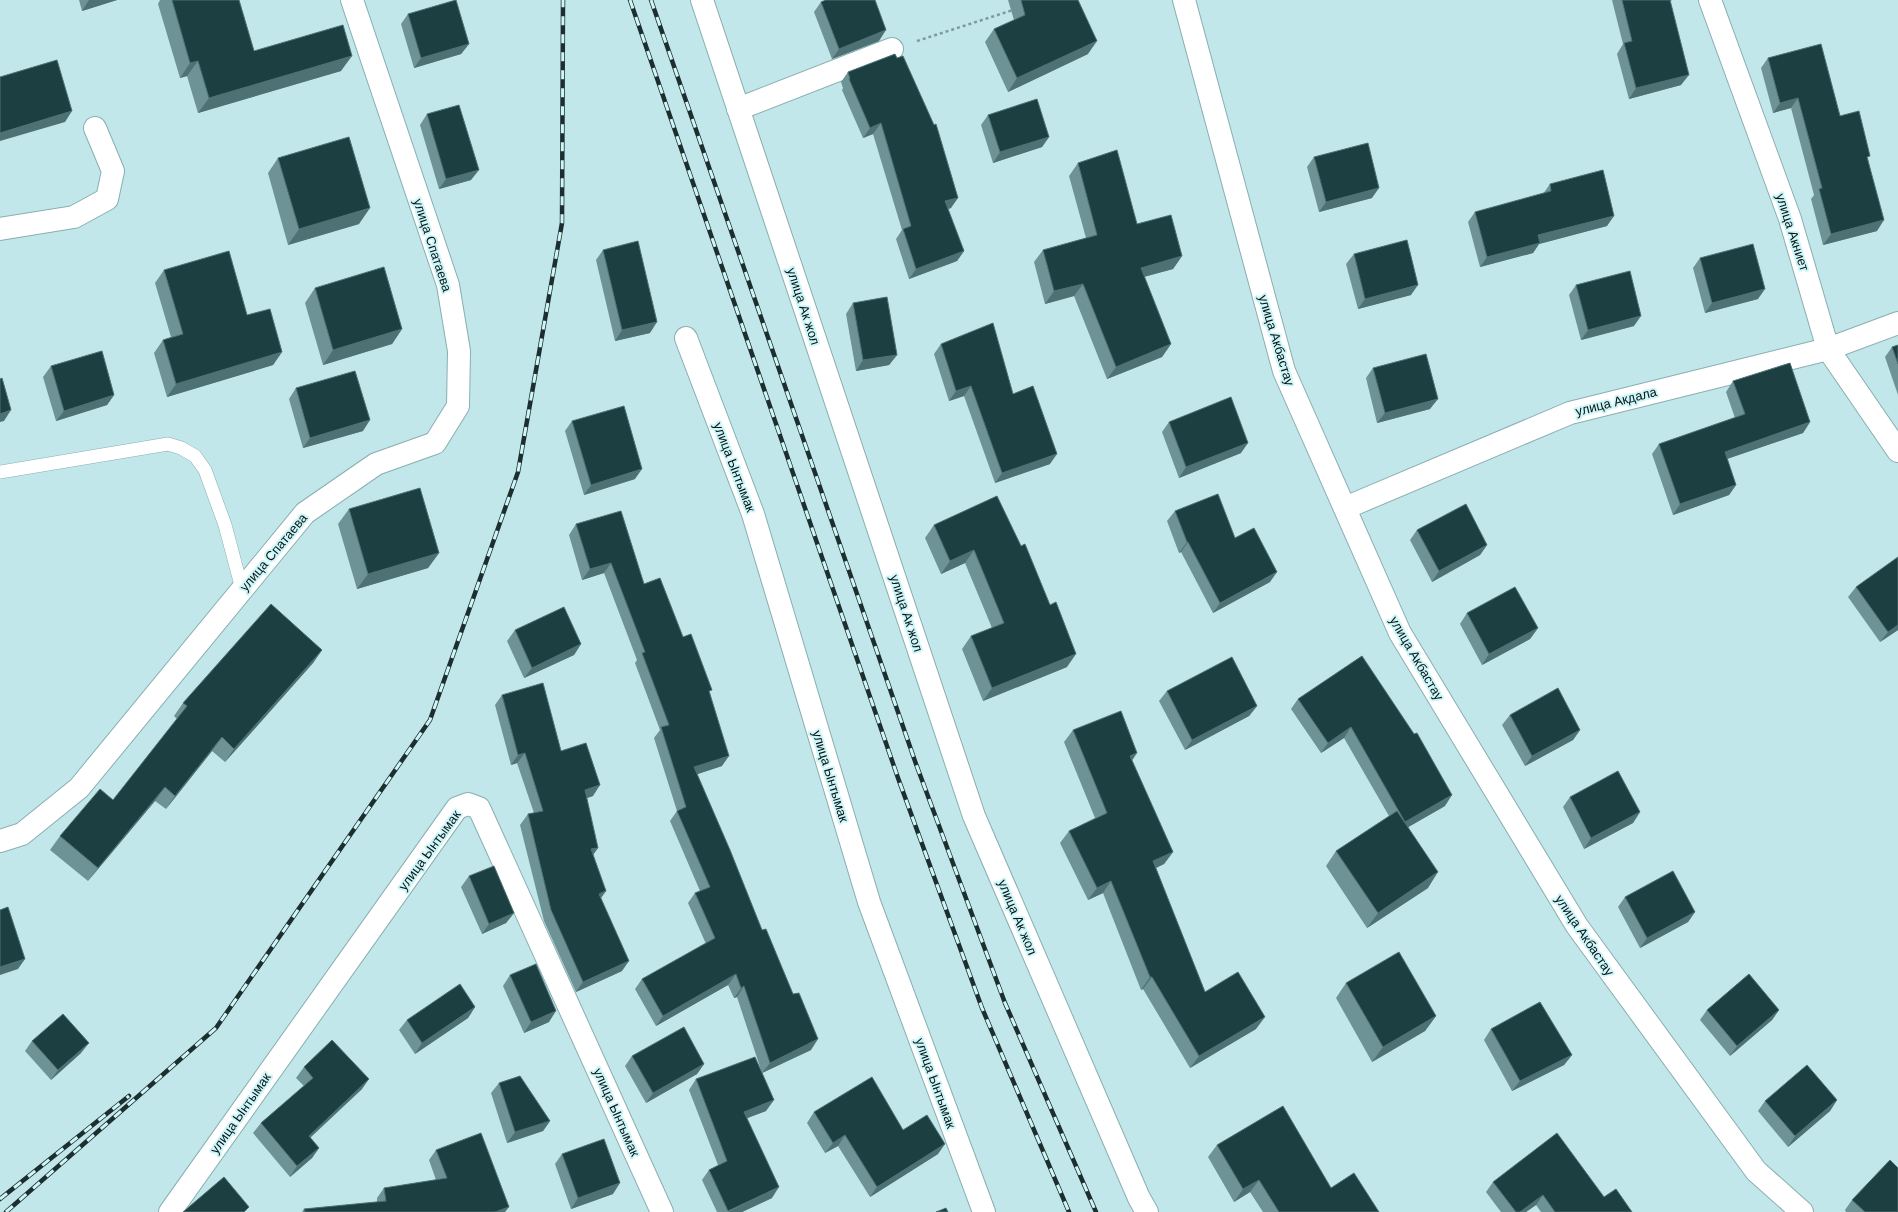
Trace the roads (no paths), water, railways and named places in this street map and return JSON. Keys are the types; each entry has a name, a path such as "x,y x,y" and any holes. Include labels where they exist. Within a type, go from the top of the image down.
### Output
{"street":[{"name":"улица Спатаева","path":"0,841 22,834 79,788 305,513 376,464 435,443 458,406 459,351 448,285 352,0"},
{"name":"улица Ак жол","path":"702,0 974,816 1139,1198 1147,1212"},
{"name":"улица Акбастау","path":"1184,0 1284,371 1400,633 1577,926 1756,1171 1802,1212"},
{"name":"улица Акниет","path":"1710,0 1790,220 1828,349 1898,451"},
{"path":"738,109 892,49"},
{"path":"0,229 74,217 107,199 112,171 95,128"},
{"name":"улица Акдала","path":"1345,508 1570,413 1828,349 1898,323"},
{"name":"улица Ынтымак","path":"686,338 753,514 869,902 984,1212"},
{"name":"улица Ынтымак","path":"170,1212 457,808 468,804 479,808 662,1212"}],"lane":[{"path":"0,472 168,444 181,448 195,456 205,470 225,525 242,589"}],"railway":[{"path":"6,1212 216,1028 430,720 518,472 562,223 563,0"},
{"path":"630,0 898,778 982,1008 1069,1212"},
{"path":"651,0 916,764 1005,1003 1096,1212"},
{"path":"0,1199 129,1096"}]}
